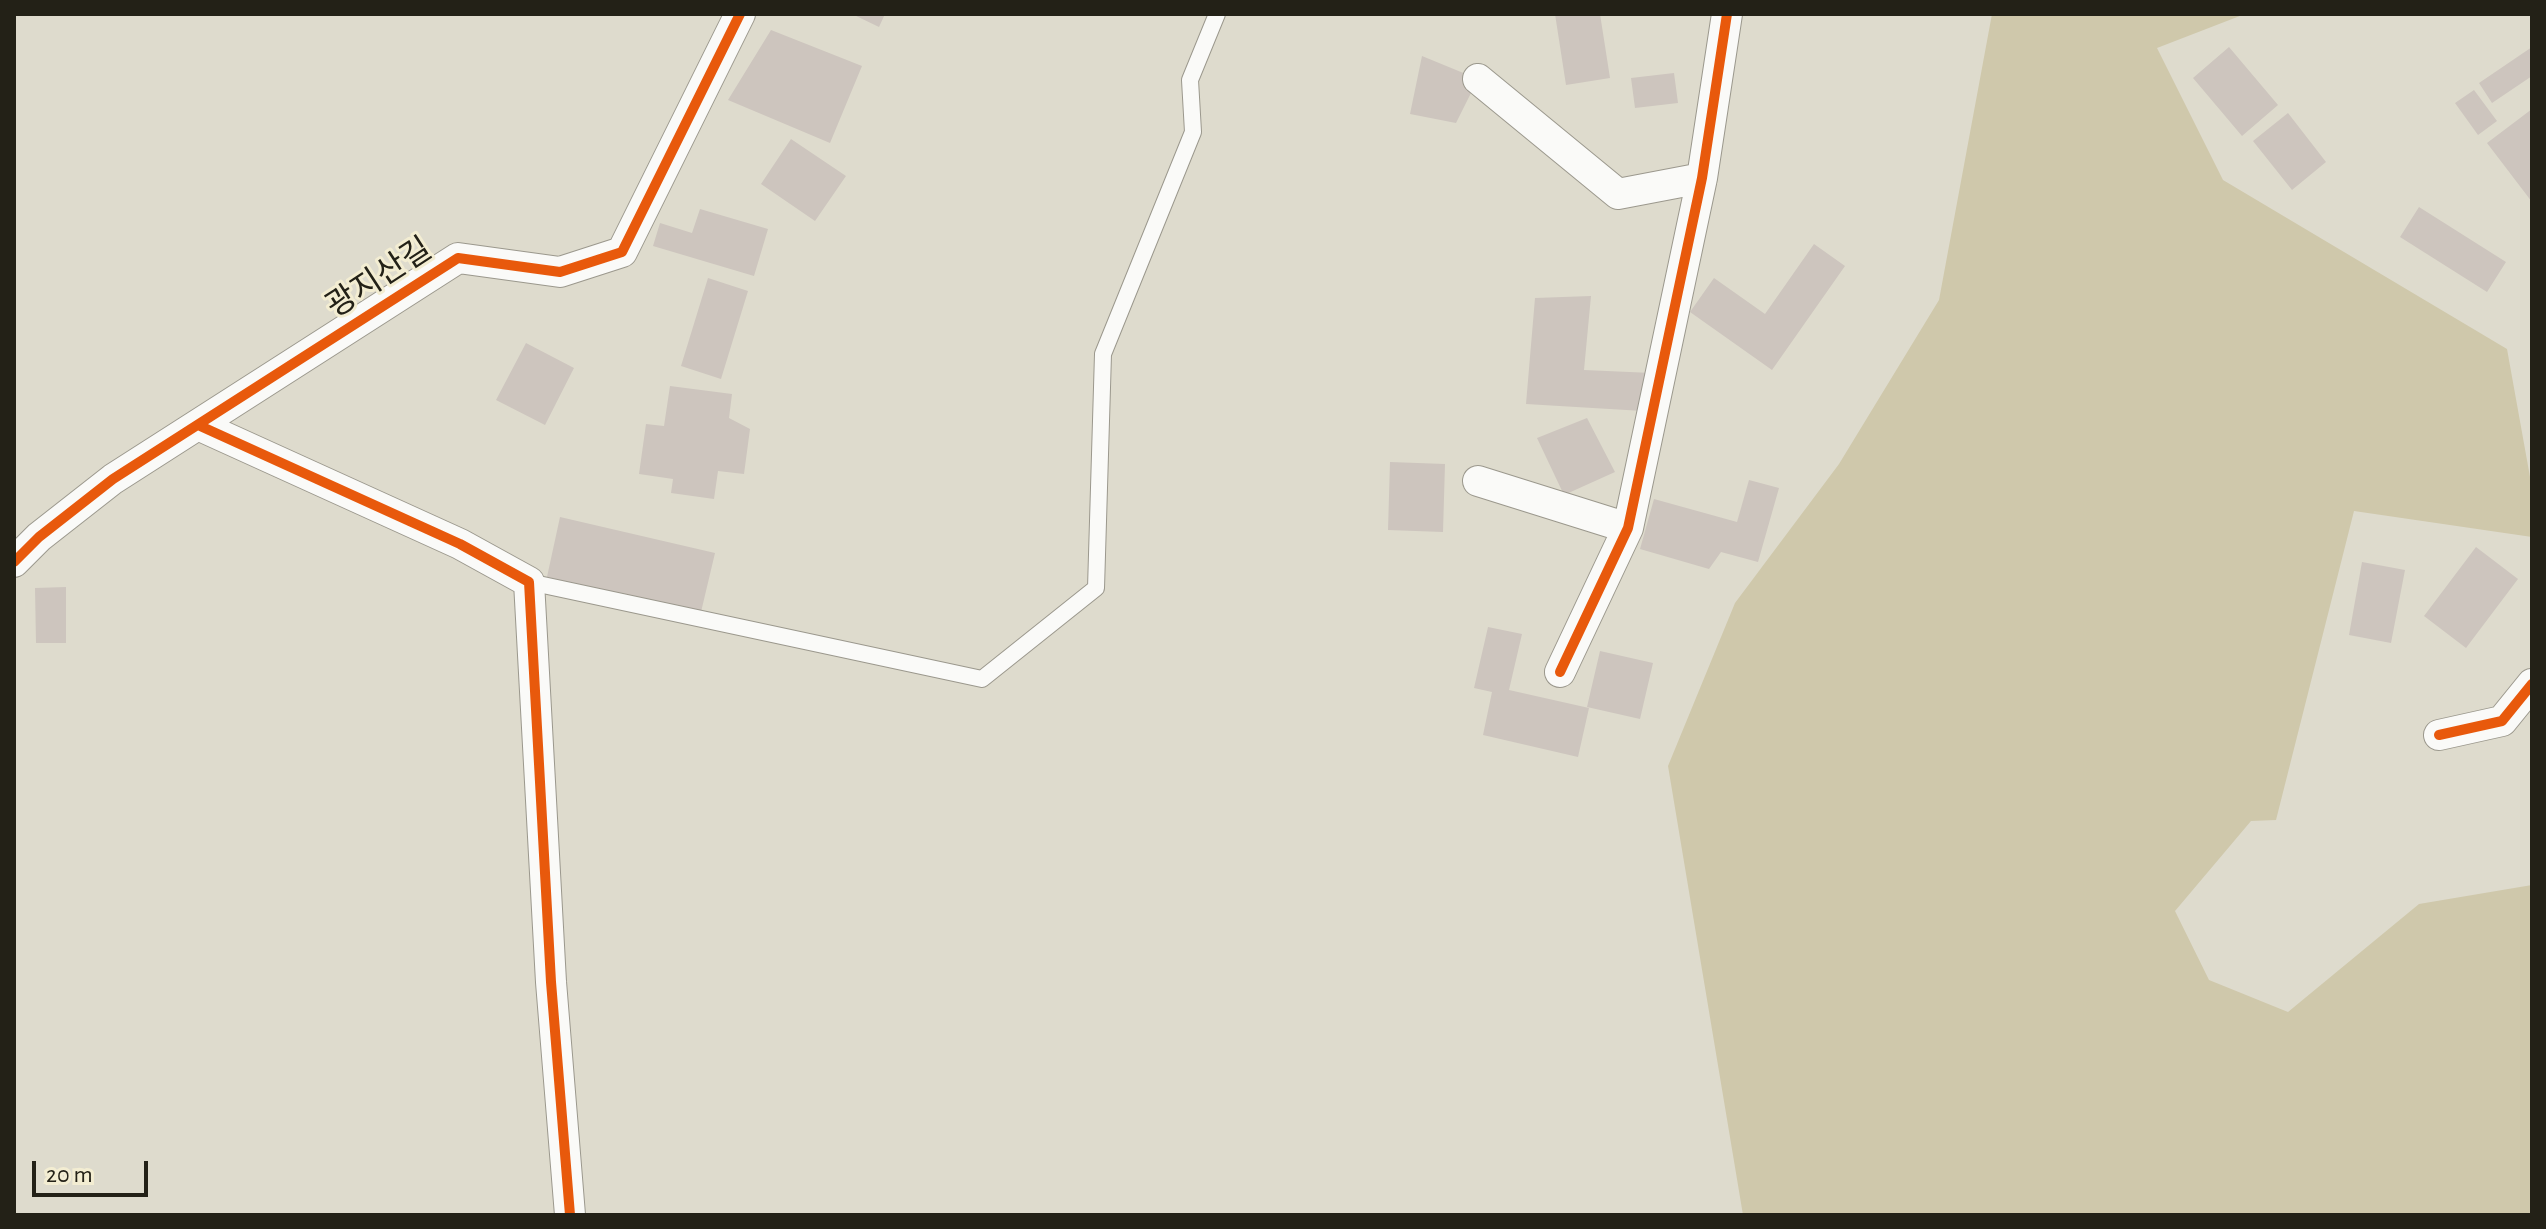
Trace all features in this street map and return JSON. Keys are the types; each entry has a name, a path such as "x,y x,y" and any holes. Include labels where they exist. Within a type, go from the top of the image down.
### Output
{"street":[{"name":"광지산길","path":"14,562 39,537 113,479 458,258 560,272 622,252 740,14"},
{"path":"1560,672 1628,528 1702,178 1727,14"},
{"path":"1478,79 1618,194 1702,178"},
{"path":"198,425 460,544 529,582 551,982 570,1215"},
{"path":"1478,481 1628,528"},
{"path":"2439,735 2502,721 2532,684"}],"lane":[{"path":"529,582 982,679 1096,588 1103,354 1193,132 1190,80 1217,14"}],"shaded area":[{"path":"1992,14 2245,14 2157,48 2223,180 2507,349 2532,488 2532,537 2354,511 2276,820 2251,821 2175,911 2209,980 2288,1012 2419,904 2532,885 2532,1215 1743,1215 1668,766 1735,603 1839,464 1939,300"}],"building":[{"path":"852,14 885,14 879,27"},
{"path":"1555,14 1600,14 1610,78 1566,85"},
{"path":"771,30 862,66 830,143 728,100"},
{"path":"2229,47 2278,105 2242,136 2193,78"},
{"path":"2532,47 2532,76 2492,103 2479,83"},
{"path":"1422,56 1478,79 1456,123 1410,114"},
{"path":"1674,73 1678,103 1635,108 1631,78"},
{"path":"2474,90 2497,121 2478,135 2455,103"},
{"path":"2532,109 2532,202 2487,143"},
{"path":"2288,113 2326,162 2292,190 2253,141"},
{"path":"791,139 846,176 815,221 761,184"},
{"path":"2419,207 2506,262 2487,292 2400,237"},
{"path":"700,209 768,229 754,276 653,246 660,223 692,233"},
{"path":"1814,244 1845,266 1772,370 1690,312 1714,278 1765,314"},
{"path":"708,278 748,291 721,379 681,366"},
{"path":"1591,296 1584,370 1652,373 1643,411 1526,404 1535,298"},
{"path":"526,343 574,368 545,425 496,400"},
{"path":"670,386 732,394 729,418 750,429 744,474 718,471 714,499 671,493 673,479 639,474 646,424 664,426"},
{"path":"1587,418 1615,472 1564,495 1537,438"},
{"path":"1390,462 1445,464 1443,532 1388,530"},
{"path":"1749,480 1779,488 1758,562 1721,552 1709,569 1640,549 1654,499 1737,522"},
{"path":"560,517 715,553 701,612 547,577"},
{"path":"2476,547 2518,579 2466,648 2424,616"},
{"path":"2362,562 2405,570 2391,643 2349,635"},
{"path":"66,587 66,643 36,643 35,588"},
{"path":"1488,627 1522,634 1509,690 1589,708 1578,757 1483,735 1492,692 1474,688"},
{"path":"1600,651 1653,663 1640,719 1587,707"}],"cycle path":[{"path":"14,562 39,537 113,479 458,258 560,272 622,252 740,14"},
{"path":"1560,672 1628,528 1702,178 1727,14"},
{"path":"198,425 460,544 529,582 551,982 570,1215"},
{"path":"2439,735 2502,721 2532,684"}]}
